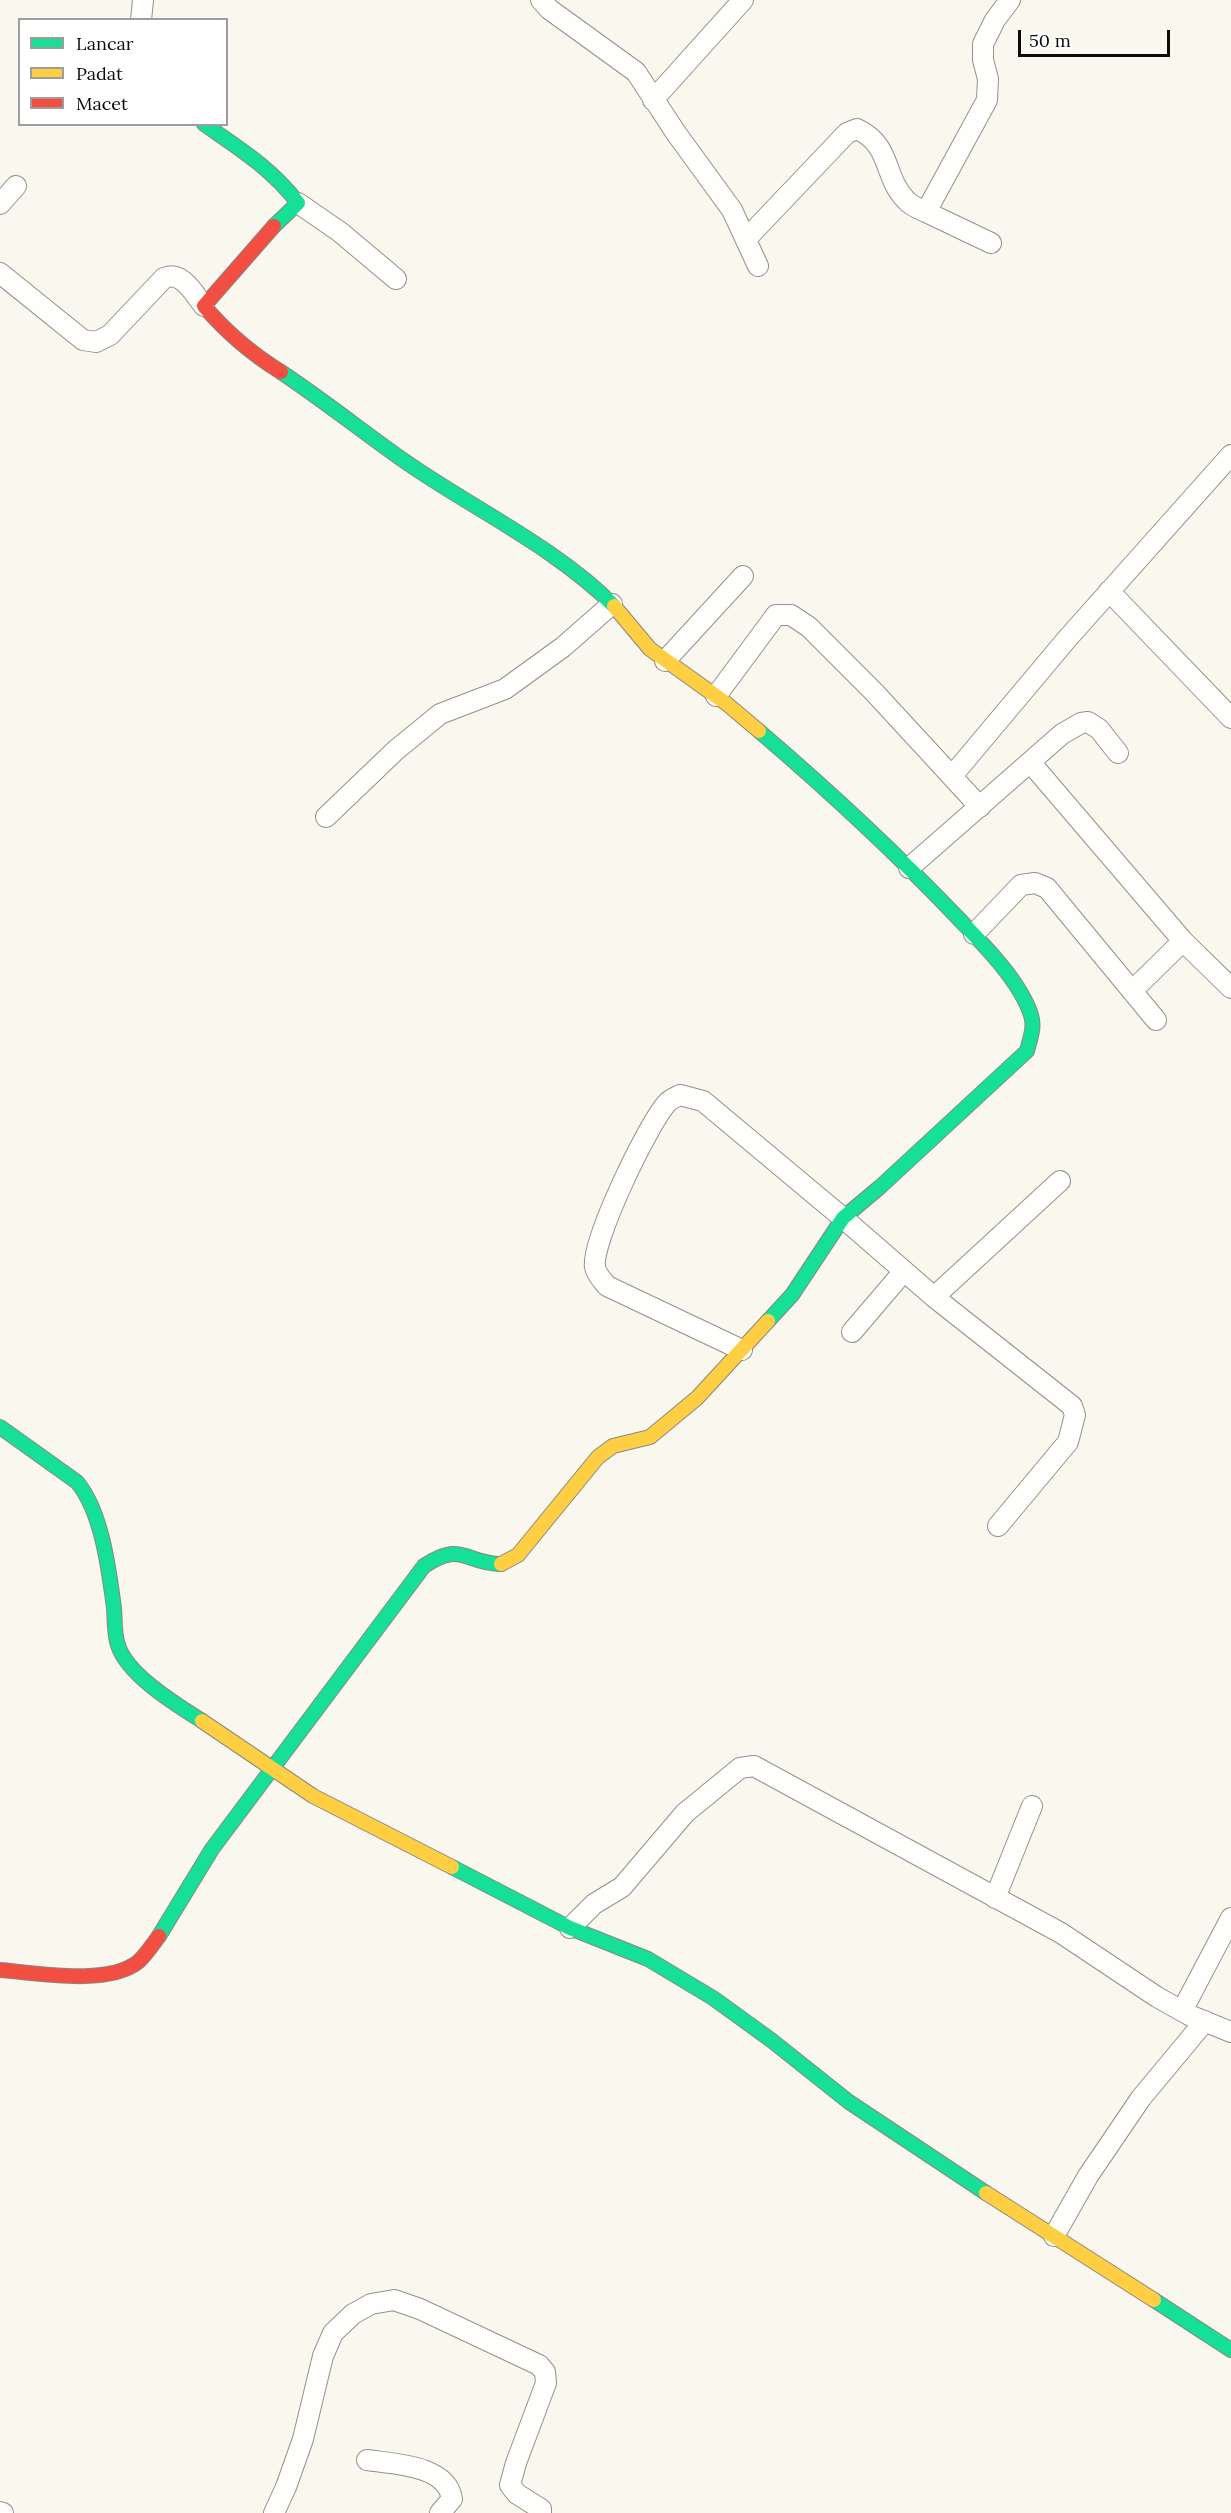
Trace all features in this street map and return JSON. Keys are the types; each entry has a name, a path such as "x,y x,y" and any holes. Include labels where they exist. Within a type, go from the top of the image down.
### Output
{"street":[{"path":"141,18 142,0"},
{"path":"542,0 549,9 636,72 653,100 732,210 747,238 758,266"},
{"path":"653,100 743,0"},
{"path":"926,212 987,100 988,79 983,60 983,44 995,20 1010,0"},
{"path":"207,126 260,162 283,184 298,203 340,232 396,279"},
{"path":"747,238 847,133 857,129 870,135 876,143 895,185 905,200 992,243"},
{"path":"0,204 16,186"},
{"path":"204,306 280,220 298,203"},
{"path":"0,273 83,340 96,342 110,335 164,278 169,276 180,278 218,322 261,358 328,403 403,460 575,571 612,604 650,648 716,696 825,788 974,934 1020,992 1031,1015 1033,1026 1027,1051 880,1187 856,1204 831,1233 792,1295 697,1398 650,1437 614,1446 598,1457 518,1555 500,1565 487,1563 463,1553 444,1553 424,1566 212,1849 160,1935 138,1962 95,1977 0,1970"},
{"path":"952,776 1109,591 1231,455"},
{"path":"665,661 743,576"},
{"path":"1109,591 1231,718"},
{"path":"326,817 396,750 440,714 505,690 562,647 612,604"},
{"path":"716,696 776,615 791,615 809,627 980,807"},
{"path":"909,868 1062,734 1085,722 1099,729 1118,753"},
{"path":"1030,762 1183,941 1231,988"},
{"path":"974,934 1021,885 1035,883 1047,888 1156,1020"},
{"path":"1132,991 1183,941"},
{"path":"742,1350 607,1286 595,1266 599,1246 615,1202 637,1151 669,1101 680,1095 703,1101 934,1297 1026,1372 1072,1406 1075,1415 1068,1442 998,1526"},
{"path":"934,1297 1060,1181"},
{"path":"852,1332 904,1270"},
{"path":"0,1427 77,1482 87,1494 108,1561 118,1646 131,1665 154,1689 313,1796 570,1928 648,1959 713,1998 858,2108 1054,2236 1229,2344"},
{"path":"570,1928 594,1904 622,1887 685,1813 740,1768 747,1765 766,1771 1061,1933 1182,2011 1231,2032"},
{"path":"995,1898 1032,1806"},
{"path":"1182,2011 1231,1918"},
{"path":"1054,2236 1088,2176 1141,2098 1205,2021"},
{"path":"274,2513 303,2439 323,2356 333,2334 353,2314 371,2304 394,2300 420,2309 539,2365 545,2372 546,2383 510,2485 517,2494 541,2509 541,2513"},
{"path":"367,2460 416,2467 441,2479 450,2489 452,2499 440,2513"}],"traffic: fast":[{"path":"207,126 266,169 298,203 274,226"},
{"path":"281,372 403,460 566,565 614,606"},
{"path":"759,731 886,845 978,939 1010,976 1026,1002 1032,1024 1027,1051 880,1187 843,1218 792,1295 768,1321"},
{"path":"0,1427 77,1482 86,1494 93,1509 107,1559 116,1636 123,1656 131,1667 154,1688 202,1721"},
{"path":"159,1936 212,1849 424,1566 437,1558 456,1554 479,1561 501,1564"},
{"path":"452,1867 570,1928 648,1959 713,1998 771,2040 849,2102 986,2193"},
{"path":"1154,2300 1231,2350"}],"traffic: slow":[{"path":"614,606 650,649 727,704 759,731"},
{"path":"501,1564 518,1555 598,1457 613,1446 650,1437 697,1398 768,1321"},
{"path":"202,1721 313,1796 452,1867"},
{"path":"986,2193 1154,2300"}],"traffic: jam":[{"path":"274,226 204,306 240,342 281,372"},
{"path":"0,1970 72,1976 109,1974 138,1962 159,1936"}]}
